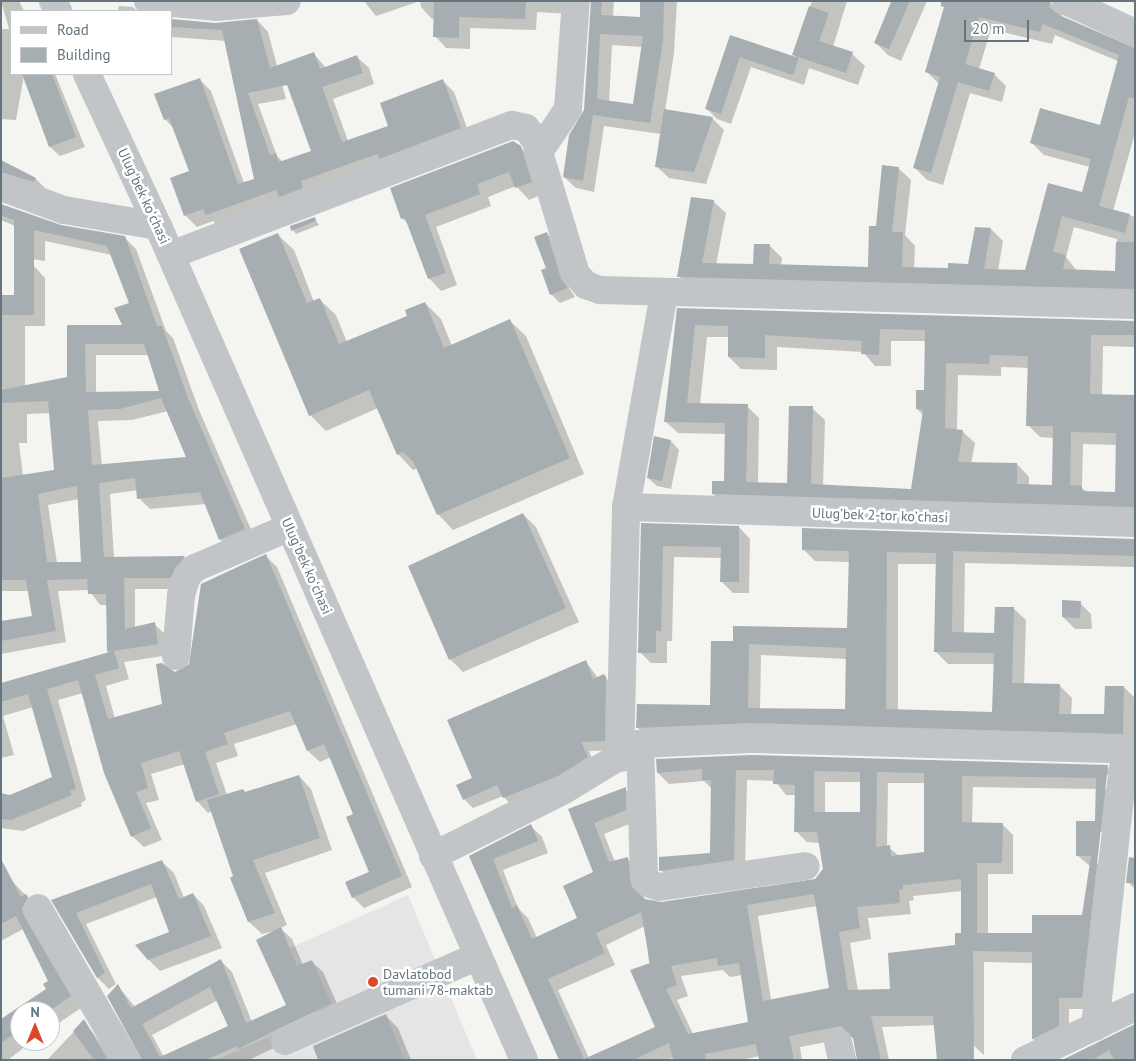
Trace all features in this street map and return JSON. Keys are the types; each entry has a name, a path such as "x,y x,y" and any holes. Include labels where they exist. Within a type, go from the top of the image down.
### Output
{"street":[{"path":"148,1 216,7 282,2"},
{"path":"539,152 568,109 576,1"},
{"path":"1066,1 1135,33"},
{"name":"Ulugʻbek koʻchasi","path":"87,75 171,255 524,1060"},
{"path":"171,255 512,125 526,128 536,139 576,274 586,285 600,290 1135,305"},
{"path":"1,187 64,210 158,226"},
{"path":"664,293 626,507 630,751 644,877 650,884 659,887 806,866"},
{"name":"Ulugʼbek 2-tor koʼchasi","path":"626,507 1135,523"},
{"path":"176,656 181,595 187,576 195,568 290,527"},
{"path":"434,856 564,790 630,751 751,738 1130,750 1095,1027"},
{"path":"38,908 126,1060"},
{"path":"286,1041 478,956"},
{"path":"1025,1060 1135,1007"}],"shaded area":[{"name":"Davlatobod tumani 78-maktab","path":"408,895 477,1060 216,1060 316,1016 288,949"}],"building":[{"path":"434,1 526,1 525,19 459,17 459,38 433,37"},
{"path":"591,1 602,1 601,15 640,17 640,1 664,1 663,41 650,123 593,115 583,181 563,177 569,135 584,110","holes":["600,34 643,36 633,104 597,99"]},
{"path":"892,1 910,1 889,49 874,43"},
{"path":"941,1 1051,1 1049,7 1059,15 1135,48 1135,99 1129,97 1099,206 1130,214 1125,233 1062,216 1053,252 1066,255 1063,269 1115,271 1116,242 1135,242 1135,289 677,277 691,197 714,200 702,263 753,264 754,244 770,244 769,264 868,267 869,226 876,226 882,165 899,167 892,232 903,232 902,267 948,268 948,263 968,264 975,227 991,228 984,269 1025,270 1048,183 1082,192 1091,159 1030,143 1040,108 1100,125 1119,55 1043,24 1040,32 979,17 965,64 995,73 989,91 958,82 931,173 913,168 940,77 925,72 944,7 941,6"},
{"path":"809,6 829,13 819,41 853,52 846,73 792,55"},
{"path":"172,19 215,23 257,19 270,68 314,52 320,69 357,55 363,73 322,87 342,142 388,126 380,103 443,79 461,128 379,159 377,154 301,181 303,188 279,197 276,190 206,215 203,209 184,216 170,178 189,171 169,118 164,120 154,94 200,78 238,184 254,179 222,30 172,27","holes":["287,85 311,151 279,162 276,153 270,155 248,93"]},
{"path":"730,35 799,58 793,75 740,57 721,114 705,109"},
{"path":"22,75 52,75 76,137 49,147"},
{"path":"664,109 713,117 694,172 655,167"},
{"path":"513,141 521,146 532,182 515,188 509,172 477,184 480,194 425,215 446,273 428,279 405,218 401,219 390,188"},
{"path":"1,160 36,178 34,182 1,172"},
{"path":"1,204 61,225 125,236 157,326 162,326 188,398 245,529 219,540 200,492 137,499 135,478 99,483 104,557 185,556 170,578 124,578 125,629 155,622 158,644 114,651 119,668 95,675 108,719 162,704 156,664 162,663 175,672 189,664 201,584 266,554 402,876 352,898 345,882 369,872 346,817 353,814 324,744 307,751 290,711 224,733 228,744 205,752 219,794 196,802 179,751 141,763 148,788 136,792 151,828 131,837 104,773 78,680 47,689 76,789 70,791 72,795 11,820 1,819 1,793 10,795 52,777 28,694 1,702 1,683 113,651 107,652 106,594 88,594 87,579 47,580 56,631 1,641 1,621 32,616 26,580 1,580 1,478 54,470 48,401 1,403 1,390 67,377 67,325 122,325 114,308 129,303 107,246 34,230 34,315 1,315 1,295 14,295 14,220 1,215","holes":["85,344 144,344 159,391 86,392","161,398 186,457 92,465 88,410 120,409","77,486 81,562 47,562 38,494"]},
{"path":"315,217 316,221 291,231 290,226"},
{"path":"547,232 561,279 568,288 550,295 541,270 546,268 534,237"},
{"path":"278,233 307,303 320,298 339,344 407,316 405,310 425,302 444,348 510,319 570,458 437,515 413,461 403,452 397,455 369,390 309,416 239,249"},
{"path":"677,308 1135,321 1135,335 1091,335 1090,394 1134,395 1135,507 712,494 712,481 724,481 725,423 664,422","holes":["695,325 728,326 728,357 765,358 765,335 862,341 861,354 879,355 880,329 925,330 924,390 916,390 916,409 923,410 911,489 811,484 813,406 789,406 787,483 746,482 748,404 687,403","990,355 1028,356 1026,426 1053,426 1052,485 1017,484 1017,463 958,462 963,430 945,428 946,363 989,364","1071,432 1116,433 1115,492 1082,491 1082,486 1070,485"]},
{"path":"654,436 671,440 662,481 647,478"},
{"path":"523,513 566,608 449,660 408,566"},
{"path":"641,523 739,526 739,582 720,582 721,547 663,546 661,631 656,631 656,653 638,653"},
{"path":"802,528 1135,539 1135,556 953,551 952,632 994,633 995,607 1014,607 1012,683 1060,684 1059,714 1104,714 1105,686 1124,686 1123,734 751,723 636,728 637,704 710,705 711,641 733,641 733,626 847,628 849,551 802,550","holes":["887,552 936,553 934,652 994,653 992,712 886,709","749,644 846,648 845,709 748,708"]},
{"path":"1062,600 1081,601 1080,618 1062,617"},
{"path":"586,660 593,679 604,674 606,677 605,741 581,742 588,757 558,776 503,798 497,785 463,800 456,785 472,778 447,720"},
{"path":"751,755 1108,765 1082,998 1059,998 1059,1026 1032,1039 1032,952 973,951 974,1060 937,1060 933,1016 871,1016 881,1060 857,1060 853,1038 841,1026 789,1036 794,1060 759,1060 756,1044 705,1054 706,1060 673,1060 669,1043 633,1060 559,1060 469,856 531,824 538,841 493,859 512,908 517,905 532,939 577,918 563,886 593,872 568,809 626,787 626,810 594,823 609,862 628,857 632,887 645,899 661,902 815,879 823,869 817,832 794,832 795,785 773,784 774,770 736,770 734,860 659,871 659,857 710,853 711,780 702,780 702,769 657,773 656,759","holes":["814,771 860,772 860,812 814,812","877,772 924,773 924,852 891,856 890,845 876,847","962,776 1096,778 1095,821 1076,821 1076,856 1091,856 1082,915 1032,915 1032,933 977,933 977,863 1002,863 1003,823 962,822","961,879 961,933 955,933 955,945 888,953 890,989 848,990 839,932 860,928 857,907 900,903 899,890 903,889 903,885","814,894 829,988 763,1001 747,905","641,912 650,963 630,970 655,1027 584,1059 548,979 605,953 596,933","717,958 718,966 739,963 748,1022 688,1034 666,989 677,985 671,966"]},
{"path":"299,775 320,838 253,860 275,913 248,922 230,878 233,876 207,800 243,789 245,792"},
{"path":"1129,857 1135,858 1135,883 1126,883"},
{"path":"1,859 21,897 26,894 28,897 22,908 24,916 71,996 60,1004 60,1001 28,1001 46,989 43,984 48,981 16,916 1,924"},
{"path":"162,860 179,899 193,893 211,936 148,960 135,945 169,932 151,884 76,913 105,973 97,978 51,900"},
{"path":"281,927 297,966 312,960 331,1003 238,1049 237,1046 206,1060 142,1060 107,996 118,984 131,1008 221,959 246,1023 286,1005 256,940","holes":["210,987 228,1026 160,1057 142,1024"]},
{"path":"10,1013 10,1037 1,1043 1,1019"},
{"path":"386,1014 404,1060 318,1060 313,1046"},
{"path":"84,1019 108,1060 94,1060 73,1031"},
{"path":"1135,1024 1135,1060 1114,1060 1109,1050 1092,1060 1062,1060"}],"place":[{"name":"Davlatobod tumani 78-maktab","path":"373,982"}]}
